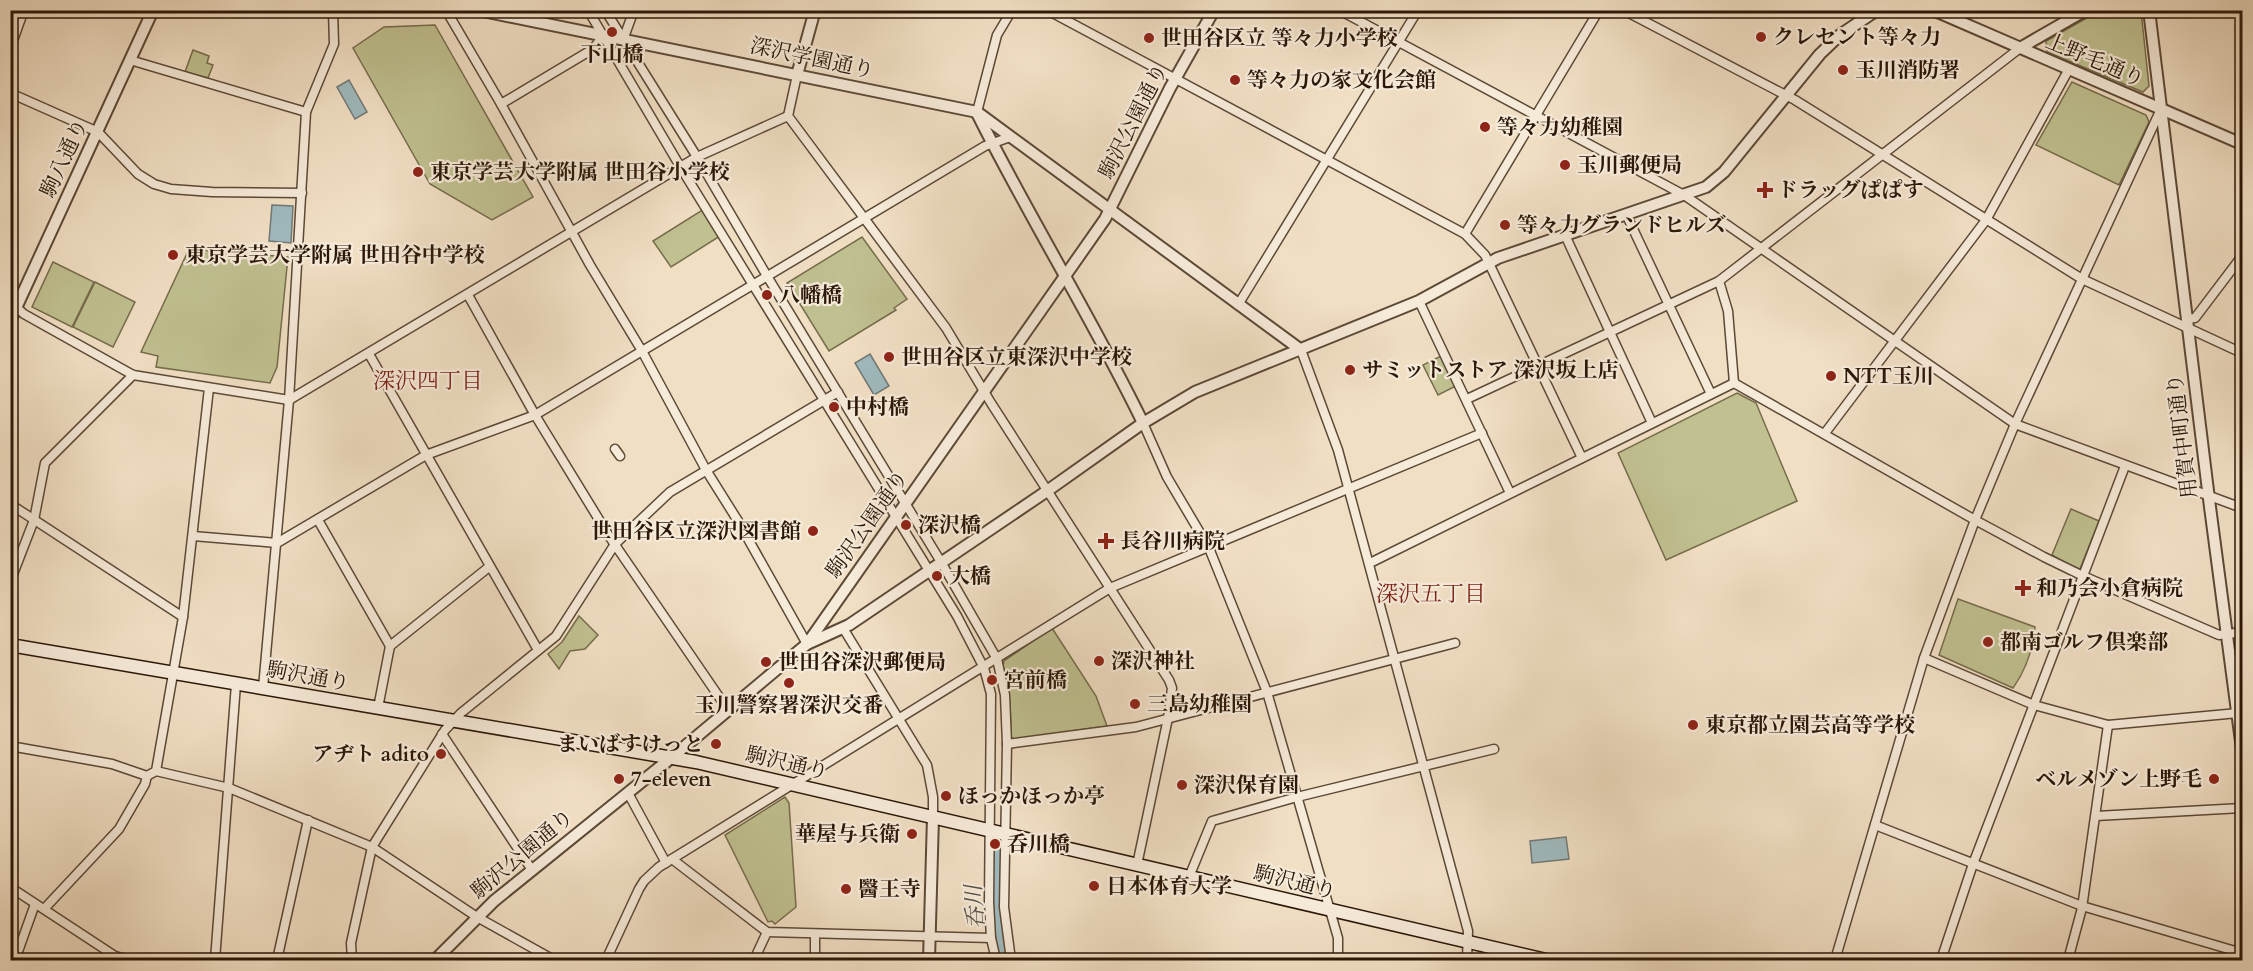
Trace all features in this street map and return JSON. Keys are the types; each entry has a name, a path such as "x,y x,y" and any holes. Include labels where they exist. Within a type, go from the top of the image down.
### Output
{"main road":[{"name":"駒沢通り","path":"10,645 671,758 1546,960"}],"street":[{"path":"10,49 24,10"},
{"name":"駒八通り","path":"10,321 14,305 98,132 153,10"},
{"path":"263,688 289,400 306,112 334,44 333,10"},
{"path":"446,10 807,644 843,628 1047,491 1143,423 1195,392 1419,301 1489,262 1706,186 1720,176 1830,44 1877,10"},
{"name":"深沢学園通り","path":"478,10 977,112 1301,350"},
{"path":"588,10 681,168 957,616 984,668 991,694 988,830 991,938 996,960"},
{"path":"605,10 697,158 997,659 1005,695 1007,744 1004,907 1011,960"},
{"path":"623,40 633,10"},
{"path":"815,10 788,116 946,328 1047,491 1169,680 1172,688 1168,718 1137,865"},
{"path":"1012,10 997,35 977,112 1101,340 1143,423 1167,477 1209,548 1267,692 1338,938 1338,960"},
{"path":"1047,10 1465,234 1489,262 1582,458"},
{"name":"駒沢公園通り","path":"435,960 477,917 532,870 807,644 1110,210 1175,79 1214,10"},
{"path":"1339,10 1684,195 2015,424 2242,508"},
{"path":"1238,305 1418,10"},
{"path":"1465,234 1599,10"},
{"path":"1623,10 1787,96 2082,279 2188,324 2242,353"},
{"name":"上野毛通り","path":"1933,10 2242,144"},
{"path":"1467,399 1719,281 2020,48 2085,10"},
{"name":"用賀中町通り","path":"2149,10 2242,748"},
{"path":"501,104 593,50 603,36"},
{"path":"130,60 306,112"},
{"path":"1825,433 1986,220 2069,69"},
{"path":"10,93 98,132 138,174 154,184 171,189 212,192 302,193"},
{"path":"1835,960 1924,658 1975,520 2015,424 2162,109"},
{"path":"14,305 24,314 133,375 289,400 697,158 788,116"},
{"path":"193,536 277,543 426,455 535,415 863,218 992,143 1010,136"},
{"path":"1626,214 1711,394"},
{"path":"1564,235 1652,423"},
{"path":"2188,324 2242,256"},
{"path":"1719,281 1728,311 1734,383"},
{"path":"468,295 535,415 615,544 728,710"},
{"path":"1419,301 1510,493"},
{"path":"1301,350 1338,450 1370,563 1468,930 1467,960"},
{"path":"369,354 538,650"},
{"path":"10,582 34,520 45,464 133,375"},
{"path":"1370,563 1734,383"},
{"path":"1734,383 1975,520 2083,576 2211,632 2228,635 2236,633 2242,627"},
{"path":"156,771 183,617 209,388"},
{"path":"352,960 351,943 372,847 442,734 453,721 556,636 615,544 670,492 838,392"},
{"path":"606,960 644,881 669,861 1110,588 1482,433"},
{"path":"1941,960 1973,864 2125,466"},
{"path":"10,504 183,617"},
{"path":"318,520 390,646"},
{"path":"378,708 390,646 489,567"},
{"path":"843,628 927,765 933,797 929,960"},
{"path":"1007,744 1136,727 1455,643"},
{"path":"1924,658 2034,705 2108,725 2238,713"},
{"path":"216,960 236,684"},
{"path":"2068,960 2082,906 2108,725"},
{"path":"442,734 532,870"},
{"path":"10,746 112,764 147,777"},
{"path":"1189,876 1212,821 1297,797 1494,749"},
{"path":"44,909 119,829 147,777 156,771 229,788 372,847 477,917 554,960"},
{"path":"628,793 669,861 767,932 991,938"},
{"path":"2096,816 2242,808"},
{"path":"277,960 308,820"},
{"path":"1875,825 2082,906 2242,953"},
{"path":"10,887 114,958 130,960"},
{"path":"15,960 35,904"},
{"path":"754,960 767,932"},
{"path":"815,934 815,960"}],"green space":[{"path":"2099,11 2141,11 2149,86 2143,92 2047,52 2046,41"},
{"path":"435,25 533,197 492,220 430,184 353,48 384,27"},
{"path":"193,50 209,56 207,63 213,65 208,78 185,72"},
{"path":"2072,82 2146,115 2149,122 2119,185 2036,145"},
{"path":"704,209 720,236 671,267 653,241"},
{"path":"862,237 907,299 894,308 896,310 829,351 787,283"},
{"path":"189,249 288,257 277,367 270,383 156,367 158,356 141,352"},
{"path":"53,262 94,282 72,327 32,307"},
{"path":"95,282 135,302 113,347 73,327"},
{"path":"1443,355 1456,386 1438,395 1423,365"},
{"path":"1737,393 1756,403 1797,501 1666,560 1618,453"},
{"path":"2071,509 2099,521 2080,569 2077,570 2052,555"},
{"name":"都南ゴルフ倶楽部","path":"1958,599 2035,627 2028,659 2013,688 1939,655"},
{"path":"579,616 598,635 585,649 570,651 559,669 548,654 562,642"},
{"path":"1052,628 1096,696 1107,726 1014,739 1011,737 1010,703 1004,661"},
{"path":"785,797 789,803 796,907 775,924 772,921 768,922 725,835"},
{"path":"991,856 1000,856 1001,925 1008,960 1001,960 996,934"}],"water":[{"path":"349,80 367,112 355,119 337,87"},
{"path":"272,205 293,206 291,243 269,241"},
{"path":"870,354 889,386 874,395 855,363"},
{"path":"1566,837 1569,859 1532,863 1530,841"}],"waterway":[{"name":"呑川","path":"996,850 995,903 1004,960"}],"place":[{"name":"下山橋","path":"612,32"},
{"name":"クレセント等々力","path":"1761,37"},
{"name":"世田谷区立 等々力小学校","path":"1149,38"},
{"name":"玉川消防署","path":"1843,70"},
{"name":"等々力の家文化会館","path":"1235,80"},
{"name":"等々力幼稚園","path":"1485,127"},
{"name":"玉川郵便局","path":"1565,165"},
{"name":"東京学芸大学附属 世田谷小学校","path":"418,172"},
{"name":"ドラッグぱぱす","path":"1765,190"},
{"name":"等々力グランドヒルズ","path":"1505,225"},
{"name":"東京学芸大学附属 世田谷中学校","path":"173,255"},
{"name":"八幡橋","path":"767,295"},
{"name":"世田谷区立東深沢中学校","path":"889,357"},
{"name":"サミットストア 深沢坂上店","path":"1350,370"},
{"name":"NTT玉川","path":"1831,376"},
{"name":"中村橋","path":"834,407"},
{"name":"深沢橋","path":"906,525"},
{"name":"世田谷区立深沢図書館","path":"813,531"},
{"name":"長谷川病院","path":"1106,541"},
{"name":"大橋","path":"937,576"},
{"name":"和乃会小倉病院","path":"2023,588"},
{"name":"都南ゴルフ倶楽部","path":"1988,642"},
{"name":"深沢神社","path":"1099,661"},
{"name":"世田谷深沢郵便局","path":"766,662"},
{"name":"宮前橋","path":"992,680"},
{"name":"玉川警察署深沢交番","path":"789,683"},
{"name":"三島幼稚園","path":"1135,704"},
{"name":"東京都立園芸高等学校","path":"1693,725"},
{"name":"まいばすけっと","path":"716,744"},
{"name":"アヂト adito","path":"441,754"},
{"name":"7-eleven","path":"619,779"},
{"name":"ベルメゾン上野毛","path":"2214,779"},
{"name":"深沢保育園","path":"1182,785"},
{"name":"ほっかほっか亭","path":"946,796"},
{"name":"華屋与兵衛","path":"912,834"},
{"name":"呑川橋","path":"995,844"},
{"name":"日本体育大学","path":"1094,886"},
{"name":"醫王寺","path":"846,889"}],"district":[{"name":"深沢四丁目","path":"428,380"},
{"name":"深沢五丁目","path":"1431,593"}]}
